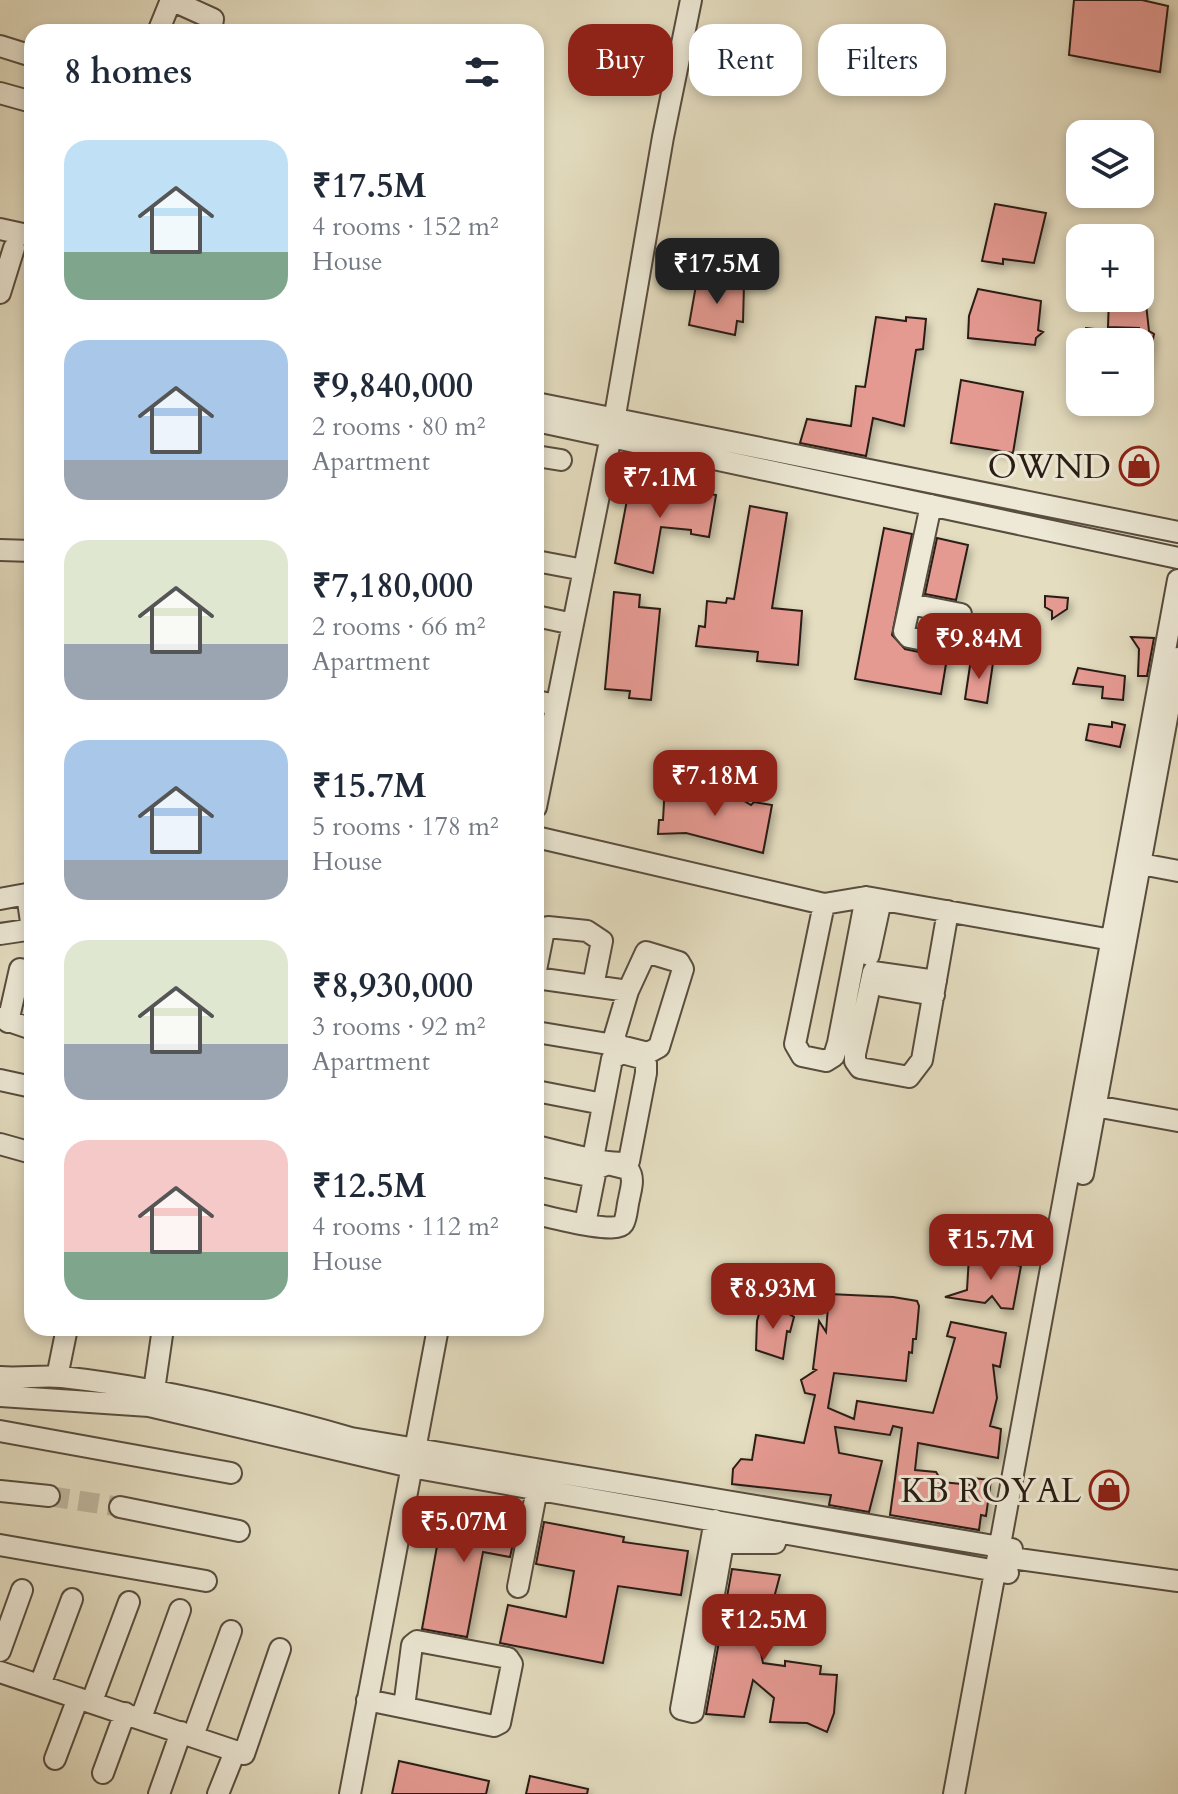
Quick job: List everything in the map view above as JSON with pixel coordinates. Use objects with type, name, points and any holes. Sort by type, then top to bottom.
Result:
[{"type":"street","points":[[161,24],[171,0],[211,16]]},
{"type":"street","points":[[545,712],[573,624],[691,0]]},
{"type":"street","points":[[0,46],[24,54]]},
{"type":"street","points":[[0,93],[24,100]]},
{"type":"street","points":[[0,229],[24,234]]},
{"type":"street","points":[[0,293],[15,248]]},
{"type":"street","points":[[544,406],[612,428],[931,505],[1178,558]]},
{"type":"street","points":[[544,422],[612,428],[1178,532]]},
{"type":"street","points":[[544,457],[561,460]]},
{"type":"street","points":[[931,505],[905,634],[953,646]]},
{"type":"street","points":[[0,550],[24,551]]},
{"type":"street","points":[[544,562],[584,570]]},
{"type":"street","points":[[1089,1105],[1112,940],[1178,580]]},
{"type":"street","points":[[910,604],[961,614]]},
{"type":"street","points":[[544,618],[573,624]]},
{"type":"street","points":[[967,1794],[1089,1105],[1141,864],[1178,658]]},
{"type":"street","points":[[544,839],[824,904],[873,898],[1112,940]]},
{"type":"street","points":[[1141,864],[1178,871]]},
{"type":"street","points":[[0,899],[24,895]]},
{"type":"street","points":[[824,904],[795,1044],[802,1056],[826,1061],[834,1056],[838,1043],[873,898]]},
{"type":"street","points":[[869,955],[873,898]]},
{"type":"street","points":[[935,988],[873,972],[855,1061],[860,1068],[909,1077],[922,1060],[935,988],[948,911]]},
{"type":"street","points":[[544,930],[548,927],[587,931],[602,941],[593,986]]},
{"type":"street","points":[[0,934],[24,930]]},
{"type":"street","points":[[544,1033],[654,1053],[683,969],[679,962],[646,952],[615,1030],[614,1038],[620,1046]]},
{"type":"street","points":[[17,968],[2,1020],[24,1027]]},
{"type":"street","points":[[544,979],[628,991]]},
{"type":"street","points":[[544,1165],[593,1167],[622,1163],[632,1153],[646,1073],[646,1063],[641,1058],[622,1053],[612,1059],[603,1104],[593,1167],[585,1224]]},
{"type":"street","points":[[0,1080],[24,1085]]},
{"type":"street","points":[[544,1093],[603,1104]]},
{"type":"street","points":[[1089,1105],[1178,1121]]},
{"type":"street","points":[[0,1144],[24,1151]]},
{"type":"street","points":[[544,1149],[596,1169],[608,1164],[628,1169],[632,1182],[623,1224],[609,1229],[544,1216]]},
{"type":"street","points":[[57,1377],[65,1336]]},
{"type":"street","points":[[154,1390],[162,1336]]},
{"type":"street","points":[[350,1794],[436,1336]]},
{"type":"street","points":[[0,1377],[12,1391],[149,1406],[413,1457],[1006,1560]]},
{"type":"street","points":[[12,1391],[57,1377],[154,1390],[279,1417],[413,1457],[537,1489],[778,1532],[1178,1581]]},
{"type":"street","points":[[12,1391],[0,1430],[231,1473]]},
{"type":"street","points":[[518,1587],[537,1489]]},
{"type":"street","points":[[0,1491],[49,1496]]},
{"type":"street","points":[[120,1507],[239,1531]]},
{"type":"street","points":[[715,1520],[717,1543],[693,1712],[681,1709],[717,1543]]},
{"type":"street","points":[[717,1543],[775,1543],[778,1532]]},
{"type":"street","points":[[0,1545],[206,1581]]},
{"type":"street","points":[[954,1794],[1006,1560]]},
{"type":"street","points":[[0,1651],[22,1590]]},
{"type":"street","points":[[40,1685],[72,1599]]},
{"type":"street","points":[[55,1759],[129,1602]]},
{"type":"street","points":[[103,1773],[133,1716],[180,1610]]},
{"type":"street","points":[[159,1794],[231,1631]]},
{"type":"street","points":[[367,1700],[494,1726],[500,1723],[512,1664],[508,1658],[417,1641],[412,1645],[404,1707]]},
{"type":"street","points":[[0,1672],[187,1734],[234,1754],[244,1754],[280,1649]]},
{"type":"street","points":[[218,1794],[234,1754]]},
{"type":"building","points":[[1074,0],[1142,0],[1168,6],[1160,72],[1069,55]]},
{"type":"building","points":[[995,204],[1046,213],[1034,263],[1003,259],[1003,264],[982,261]]},
{"type":"building","points":[[698,274],[708,275],[710,282],[744,284],[743,322],[737,321],[735,335],[689,325]]},
{"type":"building","points":[[978,289],[1041,301],[1038,330],[1043,332],[1036,338],[1035,345],[968,338],[969,316]]},
{"type":"building","points":[[1109,312],[1147,312],[1149,328],[1108,327]]},
{"type":"building","points":[[876,317],[906,321],[906,317],[926,319],[923,349],[916,350],[904,426],[873,418],[866,456],[800,443],[807,419],[851,426],[856,386],[865,387]]},
{"type":"building","points":[[961,380],[1023,392],[1013,453],[951,443]]},
{"type":"building","points":[[631,479],[716,495],[709,537],[691,534],[691,530],[661,527],[653,573],[615,563]]},
{"type":"building","points":[[750,506],[787,513],[772,608],[802,611],[798,665],[757,661],[758,652],[696,646],[699,626],[705,627],[707,601],[726,603],[727,598],[734,599]]},
{"type":"building","points":[[884,528],[912,534],[892,635],[905,649],[947,658],[941,694],[855,679]]},
{"type":"building","points":[[937,538],[968,545],[956,600],[925,594]]},
{"type":"building","points":[[614,592],[640,595],[639,607],[660,609],[651,700],[629,698],[630,691],[605,689]]},
{"type":"building","points":[[1045,596],[1068,598],[1067,609],[1052,619],[1052,611],[1045,607]]},
{"type":"building","points":[[1131,637],[1154,638],[1147,676],[1138,676],[1139,649]]},
{"type":"building","points":[[971,659],[993,663],[987,703],[965,699]]},
{"type":"building","points":[[1078,668],[1125,676],[1123,700],[1102,698],[1103,687],[1073,684]]},
{"type":"building","points":[[1112,722],[1125,725],[1120,747],[1086,740],[1089,724],[1112,727]]},
{"type":"building","points":[[665,785],[736,796],[751,805],[754,802],[772,805],[763,853],[686,833],[658,834],[659,820],[663,820]]},
{"type":"building","points":[[969,1256],[1021,1266],[1013,1309],[1001,1308],[992,1296],[985,1303],[945,1297],[967,1290]]},
{"type":"building","points":[[774,1278],[809,1281],[803,1296],[773,1294]]},
{"type":"building","points":[[829,1294],[893,1297],[917,1301],[919,1306],[916,1339],[913,1339],[912,1353],[909,1352],[906,1381],[834,1373],[828,1408],[854,1419],[857,1401],[933,1413],[955,1338],[947,1336],[951,1322],[1006,1333],[1000,1367],[993,1365],[997,1398],[990,1426],[1001,1429],[998,1458],[918,1443],[915,1470],[936,1472],[942,1482],[971,1485],[972,1478],[991,1480],[986,1516],[981,1515],[979,1530],[890,1515],[902,1428],[893,1426],[890,1435],[835,1427],[839,1453],[882,1461],[869,1512],[829,1505],[831,1495],[732,1484],[733,1469],[741,1459],[752,1460],[756,1435],[804,1443],[815,1395],[805,1393],[801,1380],[816,1370],[813,1369],[819,1321],[826,1332]]},
{"type":"building","points":[[765,1306],[775,1306],[794,1317],[790,1332],[787,1331],[783,1359],[756,1350],[757,1321],[759,1314],[765,1314]]},
{"type":"building","points":[[445,1502],[519,1516],[510,1557],[483,1552],[467,1637],[422,1629]]},
{"type":"building","points":[[544,1522],[624,1537],[623,1542],[688,1551],[681,1595],[618,1586],[603,1663],[500,1643],[508,1605],[566,1617],[574,1571],[536,1564]]},
{"type":"building","points":[[732,1569],[780,1575],[770,1613],[762,1612],[769,1641],[759,1644],[763,1663],[785,1666],[785,1661],[821,1666],[820,1674],[837,1675],[834,1713],[827,1732],[807,1723],[770,1722],[774,1698],[753,1680],[744,1717],[706,1714]]},
{"type":"building","points":[[399,1761],[489,1781],[486,1794],[392,1794]]},
{"type":"building","points":[[530,1776],[588,1789],[587,1794],[526,1794]]},
{"type":"tunnel","points":[[49,1496],[120,1507]]},
{"type":"place","name":"OWND","points":[[1139,466]]},
{"type":"place","name":"KB ROYAL","points":[[1109,1490]]}]
